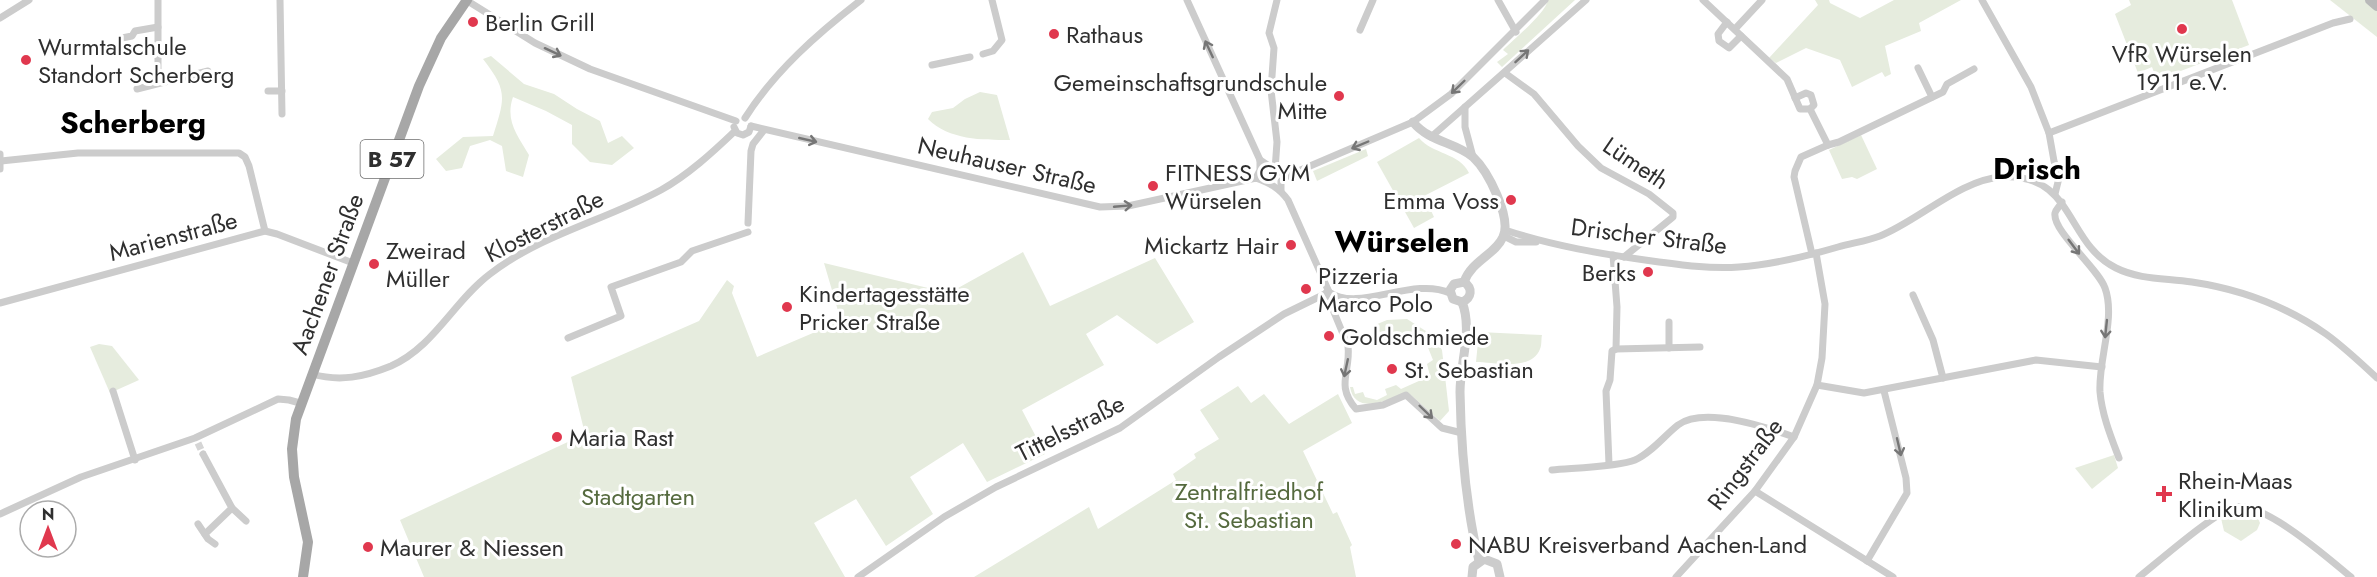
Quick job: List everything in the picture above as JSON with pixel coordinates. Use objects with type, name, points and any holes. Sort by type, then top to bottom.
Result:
[{"type":"main road","name":"Aachener Straße","points":[[303,577],[308,542],[294,477],[292,451],[300,404],[432,56],[441,38],[467,0]]},
{"type":"main road","points":[[2370,0],[2377,6]]},
{"type":"street","points":[[0,17],[28,0]]},
{"type":"street","points":[[158,0],[158,83]]},
{"type":"street","points":[[280,0],[282,114]]},
{"type":"street","points":[[467,0],[535,44],[590,69],[736,122],[745,118],[798,52],[861,0]]},
{"type":"street","points":[[983,54],[993,51],[1002,40],[992,0]]},
{"type":"street","points":[[1187,0],[1260,160],[1257,178],[1281,191],[1296,215],[1348,346],[1345,392],[1356,409],[1383,405],[1406,395],[1442,428],[1462,433]]},
{"type":"street","points":[[1275,170],[1277,142],[1271,90],[1274,48],[1269,33],[1277,0]]},
{"type":"street","points":[[1360,30],[1373,0]]},
{"type":"street","points":[[1498,0],[1515,32]]},
{"type":"street","points":[[1281,191],[1281,181],[1289,175],[1413,122],[1451,94],[1545,0]]},
{"type":"street","points":[[1431,137],[1586,0]]},
{"type":"street","points":[[1703,0],[1787,79],[1795,98],[1800,109],[1810,109],[1814,105],[1811,95],[1806,93],[1795,98]]},
{"type":"street","points":[[1735,29],[1762,0]]},
{"type":"street","points":[[1982,0],[2031,87],[2049,133],[2059,177],[2055,194],[2085,241],[2114,267],[2135,276],[2192,282],[2269,302],[2326,334],[2377,378]]},
{"type":"street","points":[[2049,133],[2333,23],[2350,19]]},
{"type":"street","points":[[1727,22],[1718,34],[1719,41],[1729,48],[1741,36]]},
{"type":"street","points":[[122,38],[132,36],[135,31],[158,27]]},
{"type":"street","points":[[932,65],[970,57]]},
{"type":"street","points":[[1918,68],[1932,97]]},
{"type":"street","name":"Ringstraße","points":[[1676,577],[1755,491],[1794,437],[1817,385],[1822,358],[1825,304],[1794,174],[1801,157],[1839,142],[1932,97],[1945,90],[1947,84],[1974,69]]},
{"type":"street","points":[[137,88],[208,71]]},
{"type":"street","name":"Lümeth","points":[[1504,73],[1534,94],[1578,146],[1601,168],[1649,194],[1673,213],[1673,217],[1624,257]]},
{"type":"street","points":[[268,91],[282,91]]},
{"type":"street","points":[[1464,282],[1472,266],[1500,242],[1506,222],[1501,205],[1484,172],[1473,158],[1465,126],[1465,107]]},
{"type":"street","points":[[1810,109],[1828,145]]},
{"type":"street","points":[[745,118],[751,126],[747,134]]},
{"type":"street","points":[[736,122],[735,131],[740,135],[747,134]]},
{"type":"street","points":[[1413,122],[1431,137],[1473,158]]},
{"type":"street","name":"Neuhauser Straße","points":[[751,126],[1100,207],[1128,206],[1257,178]]},
{"type":"street","points":[[753,144],[764,130]]},
{"type":"street","name":"Klosterstraße","points":[[312,374],[342,380],[371,373],[406,357],[432,335],[477,285],[492,272],[526,252],[663,189],[711,154],[735,131]]},
{"type":"street","points":[[568,338],[621,316],[611,287],[681,262],[692,251],[748,228],[753,144],[747,134]]},
{"type":"street","points":[[0,161],[78,153],[239,153],[245,157],[249,166],[265,231]]},
{"type":"street","points":[[1260,160],[1275,170],[1289,175]]},
{"type":"street","name":"Drischer Straße","points":[[1504,233],[1624,257],[1702,267],[1740,267],[1814,253],[1881,236],[1985,180],[1998,177],[2023,178],[2055,194]]},
{"type":"street","points":[[2062,202],[2055,211],[2055,220],[2077,251],[2101,278],[2106,290],[2108,306],[2100,391],[2104,415],[2119,458]]},
{"type":"street","name":"Marienstraße","points":[[0,303],[265,231],[353,263]]},
{"type":"street","points":[[1609,464],[1606,391],[1610,380],[1610,355],[1616,349],[1617,314],[1613,255]]},
{"type":"street","points":[[1327,293],[1359,299],[1392,291],[1429,288],[1450,294],[1456,301],[1462,302],[1468,298],[1469,286],[1464,282],[1454,284],[1450,294]]},
{"type":"street","name":"Tittelsstraße","points":[[858,577],[944,518],[996,487],[1120,428],[1284,314],[1327,293]]},
{"type":"street","points":[[1913,295],[1935,346],[1943,378]]},
{"type":"street","points":[[1462,302],[1466,319],[1460,389],[1462,433],[1473,532],[1479,561]]},
{"type":"street","points":[[1669,322],[1669,348]]},
{"type":"street","points":[[1616,349],[1700,347]]},
{"type":"street","points":[[1817,385],[1864,393],[1884,391],[2036,360],[2102,367]]},
{"type":"street","points":[[113,391],[135,460]]},
{"type":"street","points":[[1867,561],[1907,493],[1899,446],[1884,391]]},
{"type":"street","points":[[0,514],[81,477],[196,440],[278,399],[300,404]]},
{"type":"street","points":[[1552,470],[1631,461],[1639,458],[1680,423],[1697,418],[1735,419],[1794,437]]},
{"type":"street","points":[[204,454],[232,508],[246,520]]},
{"type":"street","points":[[1755,491],[1893,577]]},
{"type":"street","points":[[2139,577],[2218,516],[2237,506],[2276,520],[2351,577]]},
{"type":"street","points":[[205,534],[232,508]]},
{"type":"street","points":[[198,524],[215,544]]},
{"type":"street","points":[[1472,577],[1473,567],[1479,561],[1489,559],[1500,568],[1500,577]]},
{"type":"green space","points":[[1548,0],[1575,0],[1502,67],[1497,62],[1508,54],[1503,50],[1536,19]]},
{"type":"green space","points":[[1815,0],[1829,0],[1830,3],[1860,18],[1894,0],[1961,0],[1919,23],[1921,31],[1885,46],[1891,74],[1885,77],[1882,72],[1852,87],[1840,60],[1806,48],[1776,63],[1769,58],[1818,5]]},
{"type":"green space","name":"VfR Würselen 1911 e.V.","points":[[2129,0],[2232,0],[2249,45],[2157,80],[2152,67],[2138,73],[2115,14],[2131,5]]},
{"type":"green space","points":[[2330,0],[2377,0],[2377,37]]},
{"type":"green space","points":[[491,56],[524,84],[554,94],[600,121],[608,143],[622,136],[634,148],[612,165],[590,162],[572,144],[572,125],[513,97],[511,120],[529,155],[523,177],[506,171],[502,146],[490,140],[470,146],[462,168],[446,171],[436,159],[463,137],[493,136],[502,95],[497,79],[483,59]]},
{"type":"green space","points":[[980,92],[997,95],[1010,140],[977,139],[956,135],[936,126],[928,119],[932,112],[953,108]]},
{"type":"green space","points":[[1861,135],[1877,169],[1857,179],[1852,177],[1842,179],[1829,150]]},
{"type":"green space","points":[[1419,138],[1431,147],[1459,161],[1469,173],[1424,196],[1434,217],[1414,228],[1377,162]]},
{"type":"green space","points":[[1366,149],[1368,156],[1317,181],[1313,171]]},
{"type":"green space","name":"Stadtgarten","points":[[1023,252],[1050,306],[1155,258],[1194,322],[1157,344],[1117,315],[1086,334],[1104,365],[1022,410],[1045,454],[987,482],[963,443],[910,477],[933,514],[886,546],[856,499],[814,523],[845,577],[424,577],[400,520],[585,434],[571,377],[699,321],[727,280],[734,286],[732,293],[757,357],[841,321],[824,263],[949,293]]},
{"type":"green space","points":[[1407,319],[1432,335],[1442,350],[1449,411],[1440,421],[1411,395],[1405,393],[1373,404],[1365,403],[1353,396],[1350,387],[1353,387],[1355,394],[1363,392],[1365,397],[1377,400],[1387,395],[1385,389],[1396,385],[1401,389],[1430,376],[1427,364],[1433,360],[1427,345],[1420,346],[1412,336],[1389,346],[1375,325],[1387,320]]},
{"type":"green space","points":[[1479,332],[1542,335],[1541,347],[1529,361],[1521,363],[1476,362]]},
{"type":"green space","points":[[99,344],[112,346],[139,380],[110,393],[90,347]]},
{"type":"green space","name":"Zentralfriedhof St. Sebastian","points":[[1238,386],[1251,403],[1264,394],[1289,424],[1338,394],[1352,423],[1303,451],[1333,514],[1337,512],[1352,545],[1350,547],[1356,577],[974,577],[1089,507],[1098,529],[1176,480],[1173,474],[1196,458],[1194,454],[1219,439],[1200,410]]},
{"type":"green space","points":[[2114,455],[2118,468],[2092,489],[2075,468]]},
{"type":"green space","points":[[2245,511],[2257,516],[2260,523],[2257,530],[2241,541],[2224,531],[2221,518],[2232,512]]},
{"type":"tunnel","points":[[198,443],[203,454]]},
{"type":"place","name":"Berlin Grill","points":[[473,22]]},
{"type":"place","name":"VfR Würselen 1911 e.V.","points":[[2182,29]]},
{"type":"place","name":"Rathaus","points":[[1054,34]]},
{"type":"place","name":"Wurmtalschule Standort Scherberg","points":[[26,60]]},
{"type":"place","name":"Gemeinschaftsgrundschule Mitte","points":[[1339,96]]},
{"type":"place","name":"FITNESS GYM Würselen","points":[[1153,186]]},
{"type":"place","name":"Emma Voss","points":[[1511,200]]},
{"type":"place","name":"Mickartz Hair","points":[[1291,245]]},
{"type":"place","name":"Zweirad Müller","points":[[374,264]]},
{"type":"place","name":"Berks","points":[[1648,272]]},
{"type":"place","name":"Pizzeria Marco Polo","points":[[1306,289]]},
{"type":"place","name":"Kindertagesstätte Pricker Straße","points":[[787,307]]},
{"type":"place","name":"Goldschmiede","points":[[1329,336]]},
{"type":"place","name":"St. Sebastian","points":[[1392,369]]},
{"type":"place","name":"Maria Rast","points":[[557,437]]},
{"type":"place","name":"Rhein-Maas Klinikum","points":[[2164,494]]},
{"type":"place","name":"NABU Kreisverband Aachen-Land","points":[[1456,544]]},
{"type":"place","name":"Maurer & Niessen","points":[[368,547]]},
{"type":"district","name":"Scherberg","points":[[133,122]]},
{"type":"district","name":"Drisch","points":[[2037,168]]},
{"type":"district","name":"Würselen","points":[[1402,241]]}]
